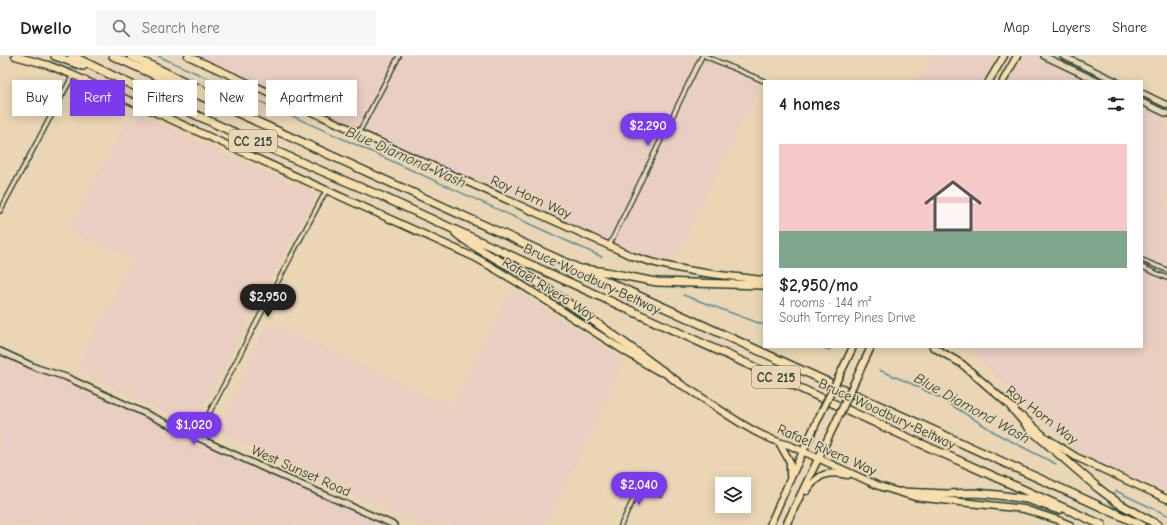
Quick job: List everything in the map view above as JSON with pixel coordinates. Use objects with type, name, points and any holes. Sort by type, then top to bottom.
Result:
[{"type":"highway","points":[[55,56],[127,83]]},
{"type":"highway","name":"Bruce Woodbury Beltway","points":[[72,56],[186,111],[450,228],[1102,525]]},
{"type":"highway","name":"Bruce Woodbury Beltway","points":[[113,56],[205,99]]},
{"type":"highway","points":[[131,56],[205,93]]},
{"type":"highway","name":"Bruce Woodbury Beltway","points":[[242,116],[1141,525]]},
{"type":"highway","points":[[450,228],[464,240],[518,270],[547,289],[679,383]]},
{"type":"highway","points":[[577,268],[615,273],[657,282],[763,285]]},
{"type":"highway","points":[[1011,407],[1030,428],[1098,488],[1118,503],[1158,525]]},
{"type":"highway","points":[[901,492],[946,494],[976,493],[1011,496],[1026,499],[1058,510],[1092,525]]},
{"type":"main road","name":"Rafael Rivera Way","points":[[15,56],[73,74],[460,251],[494,268],[538,294],[629,355],[679,383],[741,424],[780,444],[789,445],[879,486],[915,497],[1024,509],[1051,517],[1070,525]]},
{"type":"main road","name":"Roy Horn Way","points":[[188,56],[358,134],[632,256],[654,264],[686,270],[763,280]]},
{"type":"main road","points":[[990,80],[1004,56]]},
{"type":"main road","points":[[1004,80],[1017,56]]},
{"type":"main road","points":[[1044,56],[1095,80]]},
{"type":"main road","points":[[1063,56],[1114,80]]},
{"type":"main road","points":[[1091,78],[1095,71]]},
{"type":"main road","points":[[1143,93],[1167,105]]},
{"type":"main road","points":[[1143,102],[1167,114]]},
{"type":"main road","points":[[770,525],[818,419],[853,348]]},
{"type":"main road","points":[[787,525],[871,348]]},
{"type":"main road","name":"Roy Horn Way","points":[[935,348],[962,364],[1011,407],[1067,451],[1167,499]]},
{"type":"main road","name":"West Sunset Road","points":[[0,351],[37,368],[66,377],[196,438],[394,525]]},
{"type":"main road","points":[[780,444],[788,458],[791,468],[788,484]]},
{"type":"main road","points":[[787,525],[794,518],[810,485],[819,477],[833,472],[857,477]]},
{"type":"street","points":[[358,134],[399,56]]},
{"type":"street","points":[[609,246],[702,56]]},
{"type":"street","points":[[705,56],[763,81]]},
{"type":"street","points":[[0,211],[73,74]]},
{"type":"street","points":[[196,438],[260,317],[278,279],[326,191]]},
{"type":"street","points":[[1143,260],[1167,270]]},
{"type":"street","points":[[1143,267],[1167,278]]},
{"type":"street","points":[[621,525],[638,490],[643,489],[660,496]]},
{"type":"shaded area","points":[[199,56],[712,56],[765,80],[763,80],[763,83],[675,260],[670,262],[604,241],[569,222],[549,215],[331,116],[357,116],[357,80],[266,80],[266,86],[258,83],[258,80],[252,80]]},
{"type":"shaded area","points":[[932,56],[997,56],[984,80],[919,80]]},
{"type":"shaded area","points":[[1024,56],[1036,56],[1088,80],[1010,80]]},
{"type":"shaded area","points":[[1143,106],[1167,117],[1167,492],[1071,448],[972,352],[963,348],[1143,348]]},
{"type":"shaded area","points":[[132,112],[133,116],[141,116],[316,194],[192,426],[76,369],[132,259],[67,230]]},
{"type":"shaded area","points":[[511,287],[625,361],[547,525],[422,525],[391,513],[218,431],[268,322],[452,406]]},
{"type":"shaded area","points":[[0,351],[66,377],[376,517],[373,525],[10,525],[0,520]]},
{"type":"waterway","name":"Blue Diamond Wash","points":[[158,56],[602,257]]},
{"type":"waterway","name":"Blue Diamond Wash","points":[[683,295],[763,325]]},
{"type":"waterway","name":"Blue Diamond Wash","points":[[824,348],[830,350]]},
{"type":"waterway","name":"Blue Diamond Wash","points":[[879,370],[942,399],[999,435],[1056,464]]},
{"type":"waterway","name":"Blue Diamond Wash","points":[[1116,491],[1167,515]]}]
